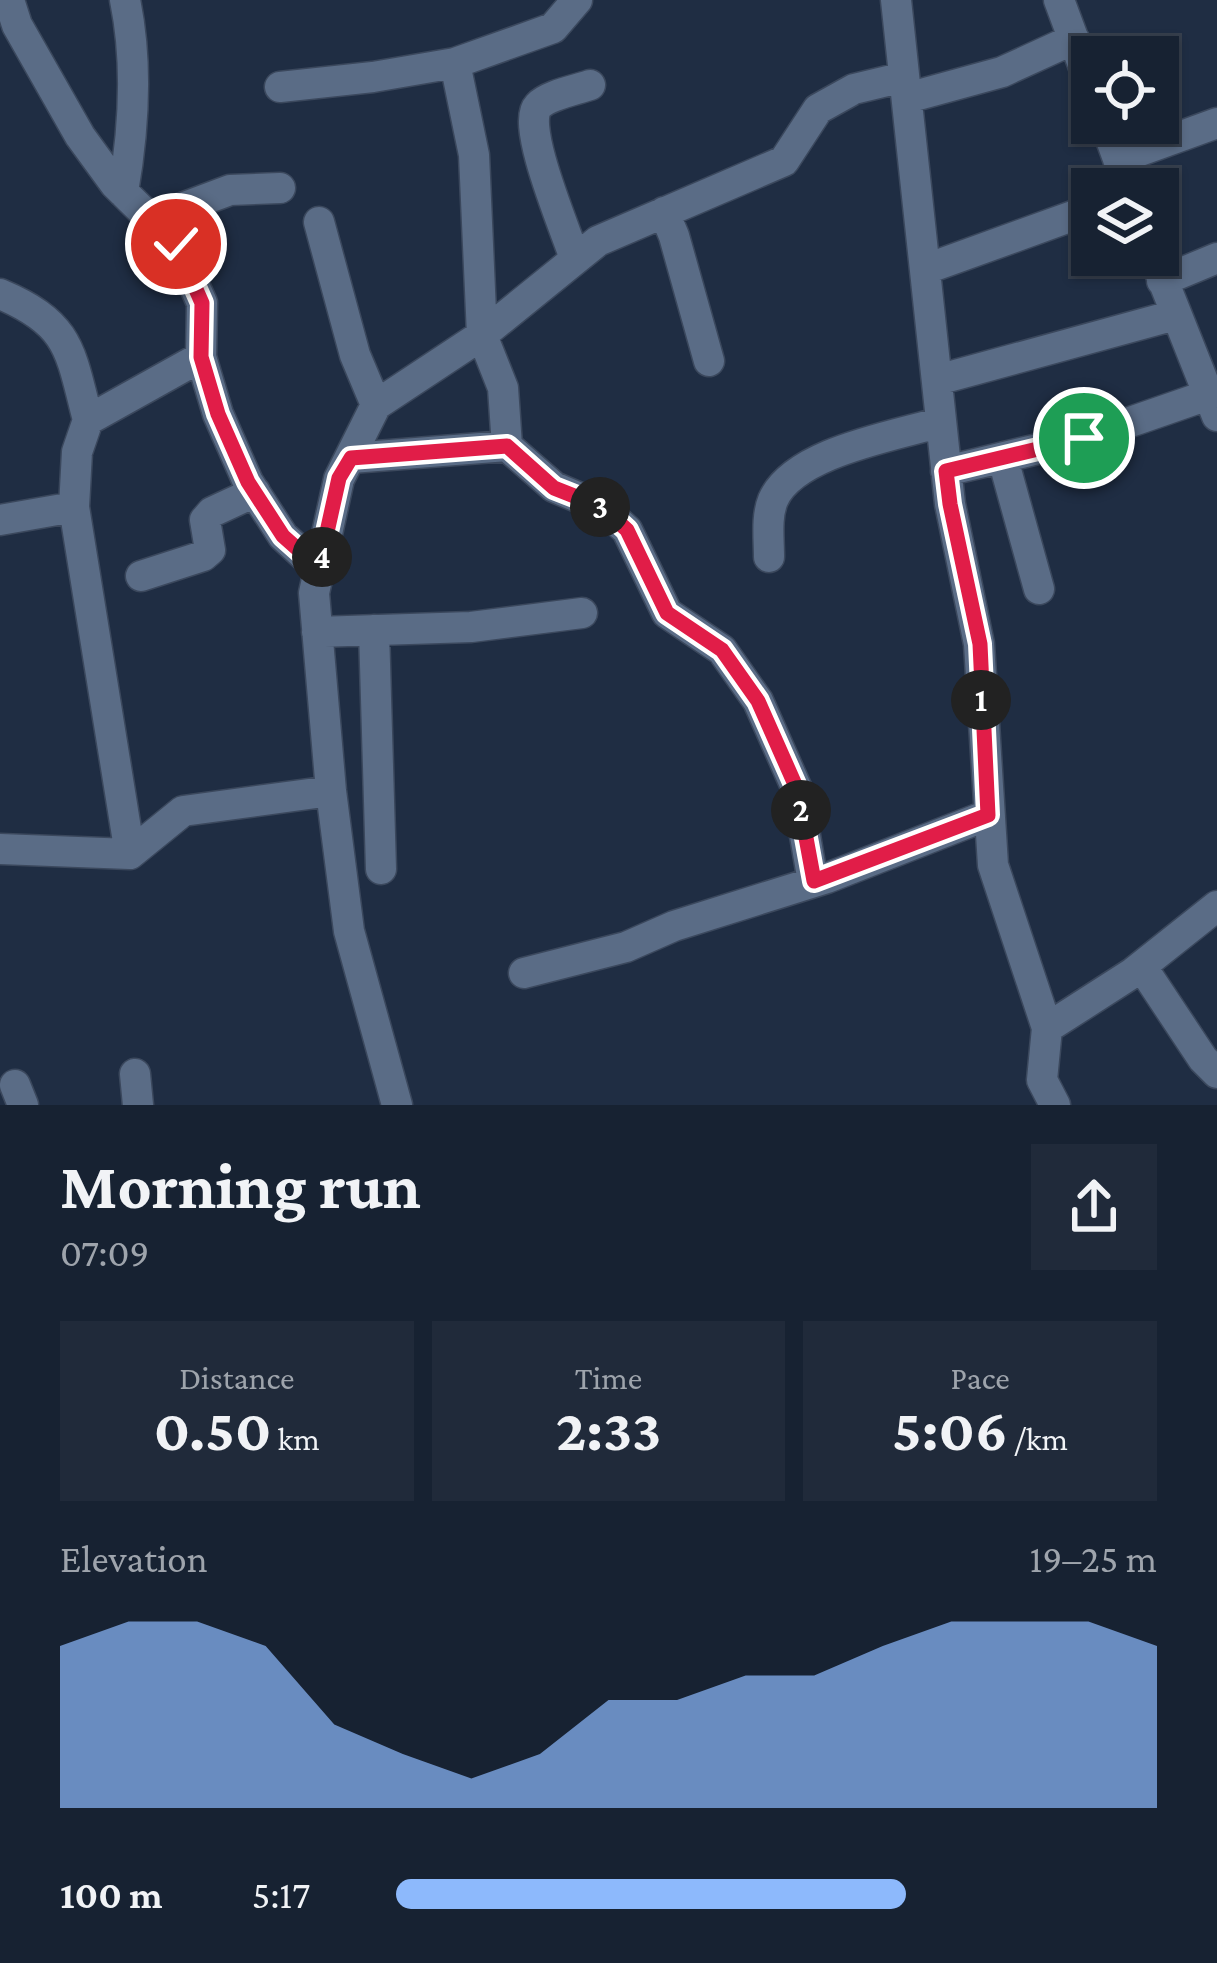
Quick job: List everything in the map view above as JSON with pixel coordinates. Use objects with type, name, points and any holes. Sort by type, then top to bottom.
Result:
[{"type":"street","points":[[9,0],[17,25],[80,136],[123,192],[176,244],[202,303],[201,357],[218,414],[255,492],[283,536],[319,568]]},
{"type":"street","points":[[123,192],[131,146],[133,81],[125,0]]},
{"type":"street","points":[[280,87],[454,63],[553,28],[578,0]]},
{"type":"street","points":[[896,0],[950,504],[980,644],[993,865],[1046,1028],[1042,1080],[1055,1105]]},
{"type":"street","points":[[1059,0],[1072,36]]},
{"type":"street","points":[[397,1105],[349,931],[314,593],[339,478],[376,405],[482,334],[598,241],[784,161],[818,109],[854,89],[906,87],[1002,72],[1071,40]]},
{"type":"street","points":[[454,63],[474,155],[482,334],[503,388],[507,446],[554,488],[602,507],[627,530],[667,613],[722,650],[758,701],[797,789],[814,881]]},
{"type":"street","points":[[575,259],[535,142],[532,118],[542,103],[590,85]]},
{"type":"street","points":[[1118,159],[1217,123]]},
{"type":"street","points":[[1113,144],[1121,168]]},
{"type":"street","points":[[151,220],[230,190],[280,188]]},
{"type":"street","points":[[664,212],[709,361]]},
{"type":"street","points":[[926,269],[1071,217]]},
{"type":"street","points":[[320,222],[355,355],[376,405]]},
{"type":"street","points":[[1179,264],[1217,258]]},
{"type":"street","points":[[946,471],[1212,406],[1161,276]]},
{"type":"street","points":[[0,294],[50,319],[70,355],[88,421],[77,452],[74,507],[130,854]]},
{"type":"street","points":[[937,380],[1174,315]]},
{"type":"street","points":[[88,421],[201,357]]},
{"type":"street","points":[[769,557],[774,499],[789,476],[822,458],[941,422]]},
{"type":"street","points":[[351,458],[507,446]]},
{"type":"street","points":[[1003,459],[1039,589]]},
{"type":"street","points":[[141,576],[203,556],[211,550],[206,520],[212,512],[255,492]]},
{"type":"street","points":[[0,520],[74,507]]},
{"type":"street","points":[[317,632],[471,627],[582,613]]},
{"type":"street","points":[[374,630],[382,869]]},
{"type":"street","points":[[0,849],[130,854],[183,811],[331,791]]},
{"type":"street","points":[[524,973],[626,947],[988,815]]},
{"type":"street","points":[[1134,972],[1217,906]]},
{"type":"street","points":[[1046,1028],[1142,967],[1203,1059],[1217,1072]]},
{"type":"route","points":[[176,244],[202,303],[201,357],[218,414],[248,482],[283,536],[319,568],[339,478],[351,458],[507,446],[554,488],[602,507],[627,530],[667,613],[722,650],[758,701],[797,789],[814,881],[988,815],[980,644],[946,471],[1084,438]]}]
